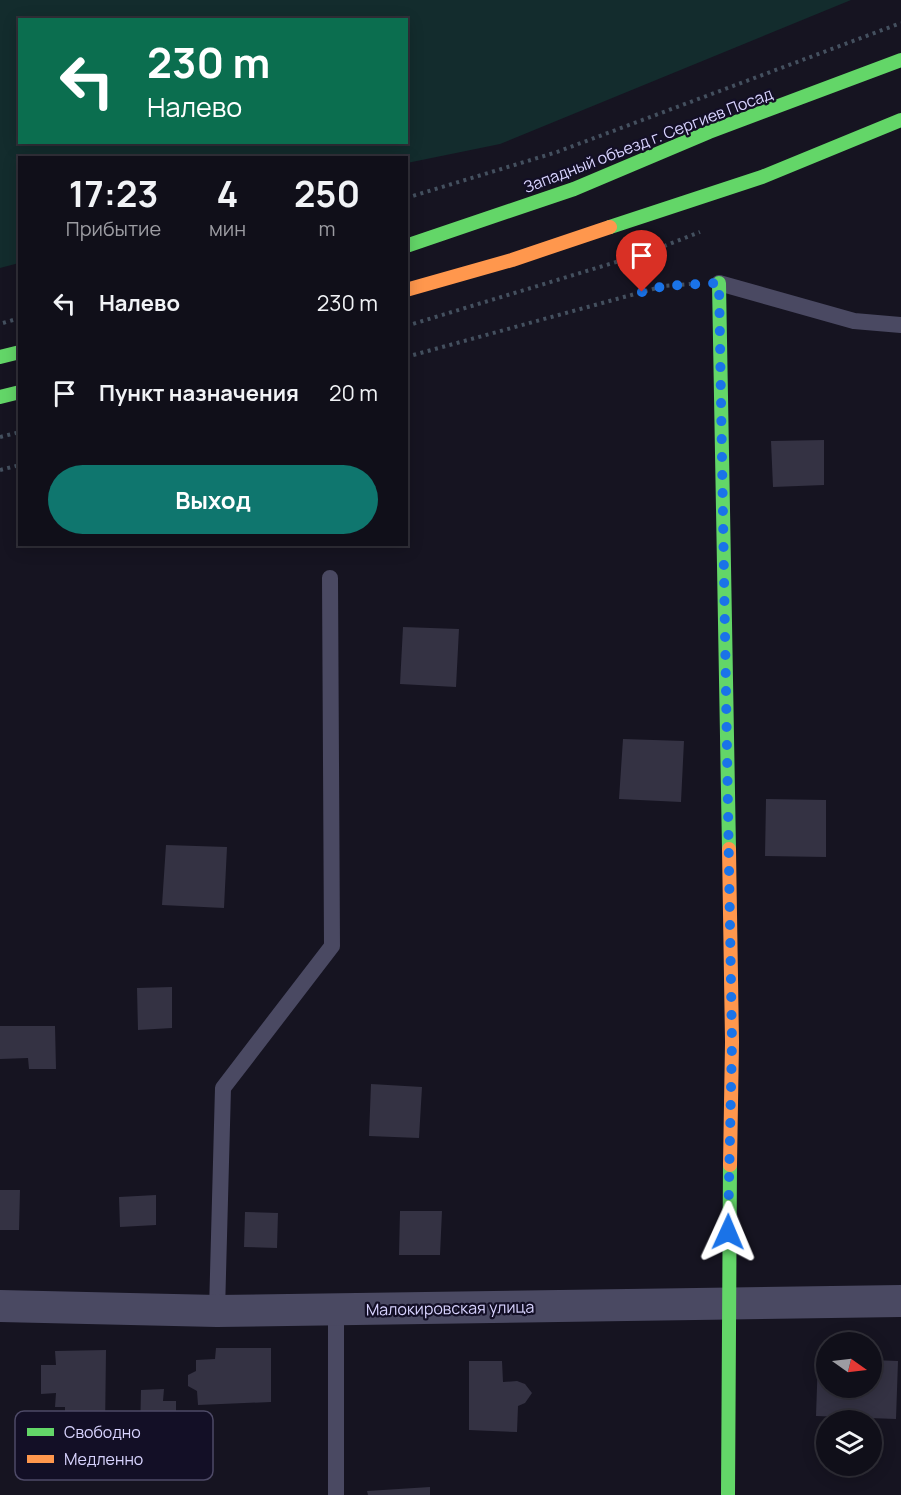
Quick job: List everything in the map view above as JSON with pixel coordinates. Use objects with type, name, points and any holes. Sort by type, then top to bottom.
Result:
[{"type":"street","name":"Западный объезд г. Сергиев Посад","points":[[408,245],[574,189],[709,132],[901,60]]},
{"type":"street","points":[[408,289],[512,260],[762,177],[901,120]]},
{"type":"street","points":[[719,283],[732,1042],[727,1302],[728,1495]]},
{"type":"street","points":[[0,357],[18,352]]},
{"type":"street","points":[[0,397],[18,392]]},
{"type":"street","name":"Малокировская улица","points":[[0,1306],[217,1311],[901,1301]]},
{"type":"lane","points":[[719,283],[854,321],[901,325]]},
{"type":"lane","points":[[217,1311],[223,1088],[332,946],[330,578]]},
{"type":"lane","points":[[336,1310],[336,1495]]},
{"type":"path","points":[[408,197],[557,152],[901,23]]},
{"type":"path","points":[[408,356],[664,286],[719,283]]},
{"type":"path","points":[[0,324],[18,319]]},
{"type":"path","points":[[0,437],[18,432]]},
{"type":"path","points":[[0,470],[18,466]]},
{"type":"green space","points":[[0,0],[851,0],[500,144],[408,163],[408,156],[18,156],[18,263],[0,268]]},
{"type":"building","points":[[824,440],[824,485],[773,487],[771,441]]},
{"type":"building","points":[[403,627],[459,629],[456,687],[400,684]]},
{"type":"building","points":[[623,739],[684,741],[681,802],[619,799]]},
{"type":"building","points":[[766,799],[826,800],[826,857],[765,856]]},
{"type":"building","points":[[166,845],[227,847],[224,908],[162,905]]},
{"type":"building","points":[[172,987],[172,1028],[138,1030],[137,988]]},
{"type":"building","points":[[0,1026],[55,1026],[56,1069],[29,1069],[28,1058],[0,1059]]},
{"type":"building","points":[[371,1084],[422,1087],[419,1138],[369,1136]]},
{"type":"building","points":[[0,1190],[20,1190],[19,1230],[0,1230]]},
{"type":"building","points":[[156,1195],[156,1225],[120,1227],[119,1197]]},
{"type":"building","points":[[400,1211],[442,1211],[440,1255],[399,1255]]},
{"type":"building","points":[[245,1212],[278,1213],[277,1248],[244,1247]]},
{"type":"building","points":[[216,1348],[271,1348],[271,1402],[198,1405],[197,1391],[188,1386],[188,1375],[196,1371],[196,1360],[215,1359]]},
{"type":"building","points":[[106,1350],[105,1411],[65,1411],[65,1407],[55,1407],[56,1393],[41,1394],[41,1365],[56,1365],[55,1351]]},
{"type":"building","points":[[882,1360],[898,1361],[896,1419],[882,1418],[882,1410],[816,1410],[817,1398],[882,1398]]},
{"type":"building","points":[[469,1361],[502,1361],[503,1382],[517,1381],[525,1384],[532,1393],[525,1403],[518,1406],[517,1432],[469,1430]]},
{"type":"building","points":[[164,1389],[163,1401],[176,1401],[176,1411],[141,1411],[141,1390]]},
{"type":"building","points":[[430,1487],[430,1495],[368,1495],[367,1491]]},
{"type":"traffic: fast","points":[[408,245],[574,189],[709,132],[901,60]]},
{"type":"traffic: fast","points":[[610,227],[762,177],[901,120]]},
{"type":"traffic: fast","points":[[719,283],[729,849]]},
{"type":"traffic: fast","points":[[0,357],[18,352]]},
{"type":"traffic: fast","points":[[0,397],[18,392]]},
{"type":"traffic: fast","points":[[728,1495],[730,1165]]},
{"type":"traffic: slow","points":[[408,289],[512,260],[610,227]]},
{"type":"traffic: slow","points":[[729,849],[732,1042],[730,1165]]},
{"type":"route","points":[[642,292],[664,286],[719,283],[732,1042],[728,1232]]}]
